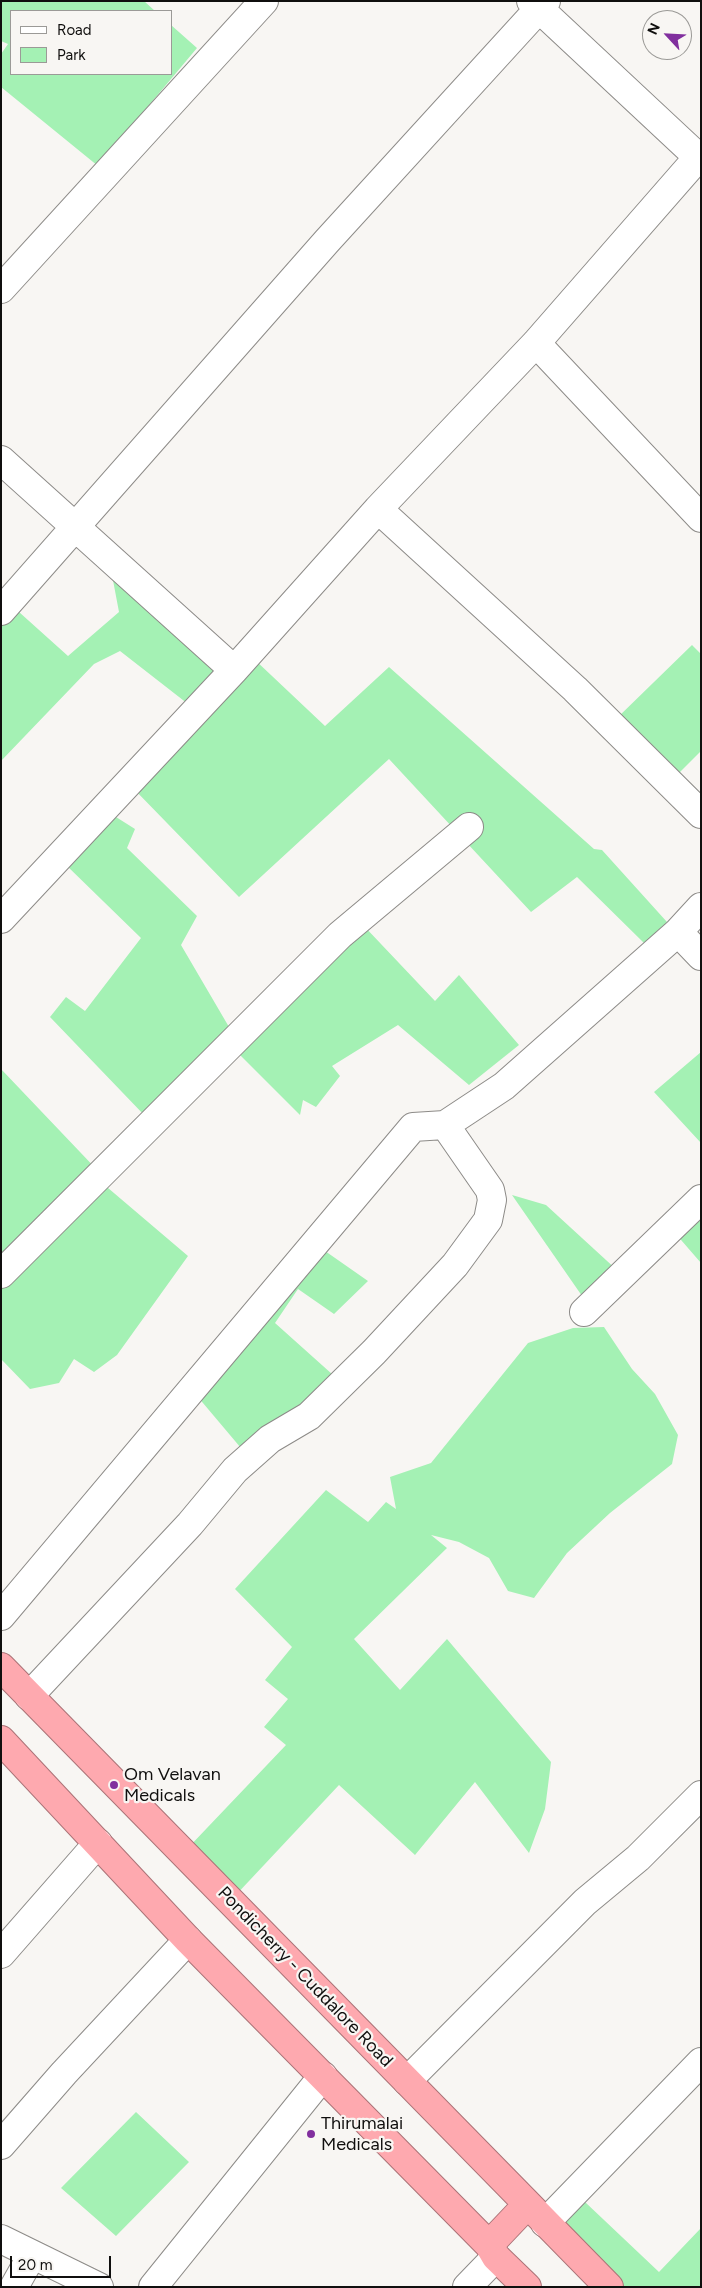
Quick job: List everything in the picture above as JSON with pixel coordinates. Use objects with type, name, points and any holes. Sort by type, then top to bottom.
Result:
[{"type":"highway","name":"Pondicherry - Cuddalore Road","points":[[1,1667],[608,2287]]},
{"type":"highway","points":[[5,1751],[98,1843],[188,1940],[323,2076],[527,2287]]},
{"type":"highway","points":[[492,2251],[536,2214]]},
{"type":"street","points":[[1,289],[264,1]]},
{"type":"street","points":[[1,612],[327,241],[539,4],[699,155],[536,343],[378,509],[234,670],[1,919]]},
{"type":"street","points":[[536,343],[701,518]]},
{"type":"street","points":[[1,460],[234,670]]},
{"type":"street","points":[[378,509],[576,689],[701,814]]},
{"type":"street","points":[[1,1274],[340,935],[469,826]]},
{"type":"street","points":[[1,1616],[413,1127],[445,1124],[504,1086],[678,932],[701,907]]},
{"type":"street","points":[[678,932],[701,956]]},
{"type":"street","points":[[29,1696],[190,1524],[235,1470],[270,1439],[309,1416],[374,1352],[449,1273],[472,1243],[488,1220],[492,1210],[490,1190],[445,1124]]},
{"type":"street","points":[[584,1312],[701,1199]]},
{"type":"street","points":[[407,2081],[585,1902],[638,1858],[701,1795]]},
{"type":"street","points":[[1,1954],[98,1843]]},
{"type":"street","points":[[1,2145],[64,2073],[188,1940]]},
{"type":"street","points":[[536,2214],[701,2062]]},
{"type":"street","points":[[153,2287],[323,2076]]},
{"type":"street","points":[[1,2239],[99,2287]]},
{"type":"street","points":[[467,2287],[492,2251]]},
{"type":"street","points":[[14,2287],[32,2255]]},
{"type":"green space","points":[[1,1],[144,1],[154,10],[10,10],[10,75],[172,75],[172,26],[197,48],[98,166],[1,87],[1,54],[8,44],[1,41]]},
{"type":"green space","points":[[112,575],[231,667],[197,711],[120,651],[94,664],[1,761],[1,611],[9,603],[68,656],[119,612]]},
{"type":"green space","points":[[692,645],[701,654],[701,751],[673,779],[615,720]]},
{"type":"green space","points":[[254,659],[325,726],[389,667],[594,849],[602,850],[667,922],[644,943],[577,877],[531,912],[389,759],[239,897],[131,786]]},
{"type":"green space","points":[[116,817],[135,829],[127,848],[197,916],[181,945],[229,1027],[146,1117],[50,1017],[66,997],[85,1011],[141,938],[65,864]]},
{"type":"green space","points":[[363,925],[435,1001],[459,975],[519,1045],[469,1085],[398,1025],[332,1066],[340,1076],[316,1107],[303,1100],[300,1115],[234,1049]]},
{"type":"green space","points":[[701,1052],[701,1143],[654,1092]]},
{"type":"green space","points":[[1,1069],[100,1173],[1,1273]]},
{"type":"green space","points":[[101,1182],[188,1256],[117,1355],[94,1372],[74,1359],[59,1383],[30,1389],[1,1359],[1,1277]]},
{"type":"green space","points":[[512,1195],[546,1205],[618,1271],[589,1306]]},
{"type":"green space","points":[[701,1208],[701,1263],[675,1233]]},
{"type":"green space","points":[[315,1244],[368,1281],[334,1314],[298,1289],[275,1323],[342,1383],[246,1454],[192,1390]]},
{"type":"green space","points":[[604,1327],[632,1369],[655,1394],[678,1435],[672,1464],[610,1513],[567,1553],[534,1598],[508,1591],[489,1558],[459,1542],[431,1535],[447,1548],[354,1639],[400,1690],[447,1639],[551,1762],[545,1809],[529,1853],[475,1782],[415,1855],[339,1785],[234,1897],[187,1849],[286,1745],[264,1727],[288,1699],[265,1680],[292,1647],[235,1589],[326,1490],[368,1522],[386,1502],[396,1509],[390,1477],[431,1463],[528,1343],[573,1328]]},
{"type":"green space","points":[[136,2112],[189,2162],[116,2236],[61,2188]]},
{"type":"green space","points":[[585,2202],[659,2272],[701,2228],[701,2287],[613,2287],[553,2231]]},
{"type":"place","name":"Om Velavan Medicals","points":[[114,1785]]},
{"type":"place","name":"Thirumalai Medicals","points":[[311,2134]]}]
